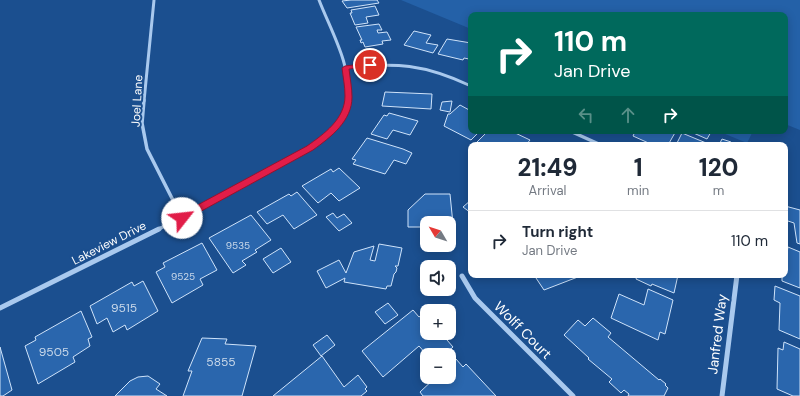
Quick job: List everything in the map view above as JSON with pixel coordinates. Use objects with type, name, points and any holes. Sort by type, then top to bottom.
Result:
[{"type":"street","name":"Joel Lane","points":[[154,0],[142,123],[147,149],[182,218]]},
{"type":"street","name":"Lakeview Drive","points":[[0,308],[182,218],[310,148],[328,135],[341,120],[348,104],[349,96],[345,68],[319,0]]},
{"type":"street","points":[[345,68],[370,65],[417,66],[433,70],[468,85]]},
{"type":"street","points":[[577,134],[594,142]]},
{"type":"street","name":"Wolff Court","points":[[462,276],[475,298],[573,396]]},
{"type":"street","name":"Janfred Way","points":[[722,396],[737,278]]},
{"type":"shaded area","points":[[401,0],[800,0],[800,130],[788,125],[788,12],[468,12],[468,28]]},
{"type":"shaded area","points":[[725,134],[752,134],[748,142]]},
{"type":"building","points":[[377,0],[379,3],[347,8],[342,1]]},
{"type":"building","points":[[375,6],[379,15],[366,17],[368,23],[355,25],[350,13],[352,13],[351,10]]},
{"type":"building","points":[[379,24],[382,30],[377,30],[378,33],[387,32],[391,40],[382,41],[383,44],[365,47],[363,42],[361,43],[360,40],[362,40],[356,27]]},
{"type":"building","points":[[414,31],[431,35],[426,43],[438,45],[433,53],[404,45]]},
{"type":"building","points":[[447,39],[468,42],[468,59],[464,58],[463,60],[438,54]]},
{"type":"building","points":[[385,92],[432,94],[431,109],[382,106]]},
{"type":"building","points":[[452,101],[450,112],[440,110],[442,102]]},
{"type":"building","points":[[460,105],[468,109],[468,134],[477,134],[471,140],[444,126],[448,114]]},
{"type":"building","points":[[389,113],[418,121],[410,135],[393,130],[387,139],[371,134],[384,115],[387,116]]},
{"type":"building","points":[[485,134],[517,134],[530,140],[528,142],[477,142]]},
{"type":"building","points":[[634,134],[674,134],[670,142],[646,142],[633,136]]},
{"type":"building","points":[[682,134],[684,134],[704,142],[678,142]]},
{"type":"building","points":[[696,134],[710,134],[707,139]]},
{"type":"building","points":[[367,138],[412,153],[406,164],[394,160],[385,174],[353,164],[356,160],[352,159]]},
{"type":"building","points":[[722,139],[731,142],[720,142]]},
{"type":"building","points":[[339,168],[360,188],[339,201],[331,193],[318,203],[302,186],[331,169],[333,172]]},
{"type":"building","points":[[297,192],[317,215],[294,229],[283,215],[267,224],[257,212],[289,194],[291,196]]},
{"type":"building","points":[[425,194],[450,194],[452,216],[420,216],[420,227],[408,227],[408,210]]},
{"type":"building","points":[[468,203],[468,211],[463,207]]},
{"type":"building","points":[[788,207],[800,210],[800,244],[797,243],[794,223],[788,221]]},
{"type":"building","points":[[333,213],[337,218],[344,214],[352,223],[339,231],[326,217]]},
{"type":"building","points":[[251,215],[271,240],[255,250],[257,252],[242,261],[246,265],[233,273],[209,238]]},
{"type":"building","points":[[202,243],[217,270],[200,279],[203,285],[172,303],[156,272],[165,267],[163,263]]},
{"type":"building","points":[[379,244],[402,248],[398,266],[395,266],[397,268],[391,286],[387,286],[386,289],[344,282],[345,278],[326,288],[317,271],[339,260],[346,273],[354,252],[374,246],[370,260],[375,261]]},
{"type":"building","points":[[788,247],[800,252],[800,288],[782,281],[782,278],[788,278]]},
{"type":"building","points":[[281,248],[291,262],[273,273],[263,259]]},
{"type":"building","points":[[536,278],[575,278],[544,290]]},
{"type":"building","points":[[677,278],[674,293],[652,284],[651,286],[636,279]]},
{"type":"building","points":[[143,281],[158,311],[127,330],[125,325],[113,332],[107,318],[97,324],[90,306],[132,282],[134,286]]},
{"type":"building","points":[[775,286],[800,296],[800,339],[779,330],[780,303],[774,300]]},
{"type":"building","points":[[648,289],[673,300],[665,334],[660,332],[658,340],[611,318],[619,294],[644,305]]},
{"type":"building","points":[[388,303],[398,315],[385,324],[375,312]]},
{"type":"building","points":[[413,310],[419,317],[420,316],[420,340],[447,340],[453,347],[421,348],[419,346],[383,377],[362,351]]},
{"type":"building","points":[[81,311],[92,337],[88,339],[90,346],[73,357],[75,362],[38,384],[25,346],[36,340],[35,337]]},
{"type":"building","points":[[593,318],[611,333],[608,337],[659,380],[660,379],[666,384],[665,385],[668,388],[664,396],[628,396],[629,394],[624,390],[621,393],[609,382],[612,379],[588,359],[589,358],[564,335],[578,320],[585,326]]},
{"type":"building","points":[[327,335],[335,345],[321,356],[313,345]]},
{"type":"building","points":[[202,338],[227,339],[225,344],[256,346],[242,396],[183,396],[192,371],[188,371]]},
{"type":"building","points":[[784,342],[800,349],[800,396],[793,396],[777,389],[778,348],[783,350]]},
{"type":"building","points":[[0,347],[12,390],[3,396],[0,396]]},
{"type":"building","points":[[322,356],[344,387],[358,375],[367,387],[365,389],[367,391],[361,396],[273,396]]},
{"type":"building","points":[[456,359],[463,367],[466,364],[496,396],[423,396],[420,392],[429,384],[456,384]]},
{"type":"building","points":[[148,376],[160,384],[156,389],[167,396],[115,396],[130,381],[138,377]]},
{"type":"route","points":[[182,218],[320,142],[341,120],[348,104],[349,96],[345,68],[370,65]]}]
